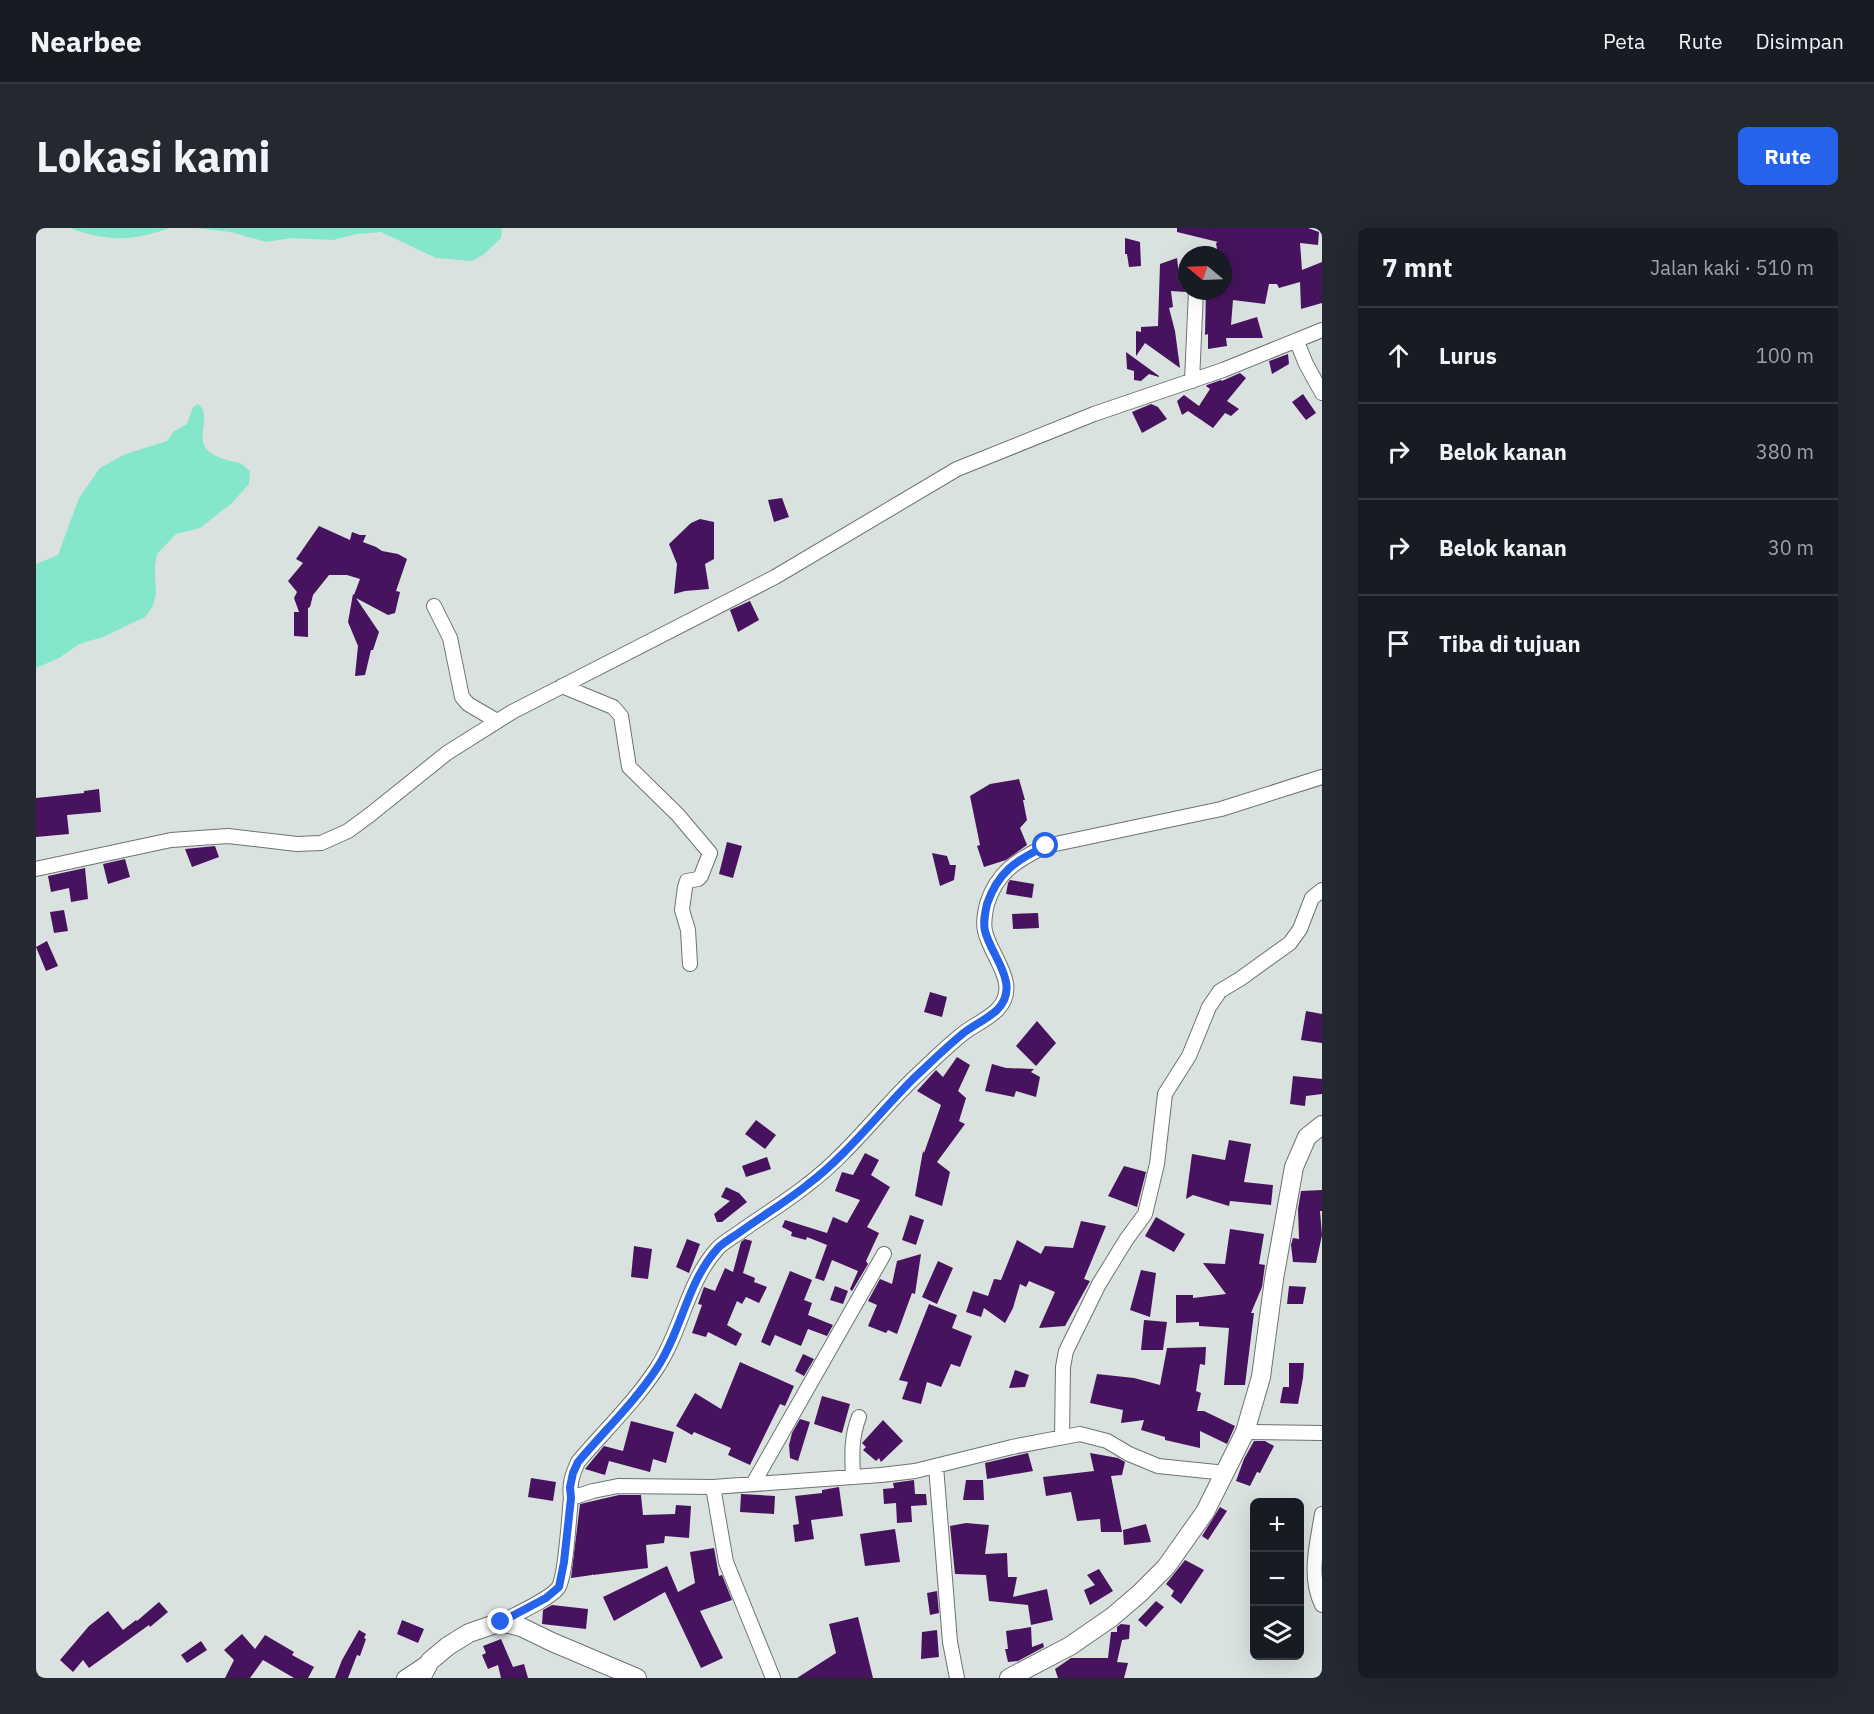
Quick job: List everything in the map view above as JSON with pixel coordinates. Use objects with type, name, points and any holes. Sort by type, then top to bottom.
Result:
[{"type":"street","points":[[1192,381],[1196,300]]},
{"type":"street","points":[[36,869],[171,840],[228,836],[297,844],[321,843],[348,831],[447,753],[512,712],[775,578],[957,469],[1095,414],[1297,342],[1322,330]]},
{"type":"street","points":[[1297,342],[1322,393]]},
{"type":"street","points":[[435,606],[450,639],[462,697],[468,704],[497,721]]},
{"type":"street","points":[[562,686],[618,711],[622,721],[629,767],[678,814],[710,852],[701,876],[698,879],[687,881],[685,887],[682,910],[688,930],[690,964]]},
{"type":"street","points":[[404,1678],[469,1633],[501,1622],[546,1598],[559,1587],[564,1562],[573,1473],[578,1462],[633,1400],[657,1368],[676,1332],[701,1270],[720,1246],[808,1185],[930,1063],[962,1034],[998,1008],[1006,991],[1006,981],[984,930],[984,914],[991,894],[1005,871],[1022,857],[1046,846],[1221,808],[1322,777]]},
{"type":"street","points":[[1062,1437],[1063,1367],[1066,1351],[1099,1284],[1145,1214],[1157,1164],[1165,1094],[1189,1056],[1209,1007],[1220,990],[1240,979],[1290,943],[1300,929],[1312,898],[1322,890]]},
{"type":"street","points":[[1009,1678],[1070,1646],[1112,1617],[1166,1567],[1204,1512],[1245,1432],[1261,1377],[1274,1279],[1294,1167],[1307,1137],[1322,1125]]},
{"type":"street","points":[[753,1484],[884,1254]]},
{"type":"street","points":[[853,1477],[852,1441],[859,1417]]},
{"type":"street","points":[[1245,1432],[1322,1433]]},
{"type":"street","points":[[571,1498],[618,1486],[713,1487],[915,1471],[1012,1447],[1080,1434],[1107,1441],[1129,1454],[1158,1466],[1226,1473]]},
{"type":"street","points":[[936,1466],[951,1642],[957,1678]]},
{"type":"street","points":[[713,1487],[726,1562],[774,1678]]},
{"type":"street","points":[[1322,1514],[1314,1569],[1314,1582],[1322,1605]]},
{"type":"street","points":[[501,1622],[521,1627],[637,1678]]},
{"type":"street","points":[[421,1678],[430,1661]]},
{"type":"green space","points":[[70,228],[170,228],[132,237],[108,238]]},
{"type":"green space","points":[[195,228],[502,228],[501,238],[483,255],[472,261],[436,258],[381,232],[357,234],[333,240],[292,238],[266,242],[231,232]]},
{"type":"green space","points":[[198,404],[204,413],[202,436],[205,447],[216,456],[240,464],[250,471],[249,484],[232,503],[200,528],[176,534],[157,554],[156,594],[153,606],[145,617],[103,637],[79,644],[59,658],[36,668],[36,564],[58,555],[79,498],[100,468],[123,455],[167,441],[174,431],[187,424],[193,407]]},
{"type":"building","points":[[1177,228],[1308,228],[1319,232],[1318,245],[1300,243],[1302,270],[1322,262],[1322,303],[1301,309],[1300,282],[1279,288],[1277,284],[1269,284],[1265,304],[1233,300],[1231,325],[1257,317],[1263,338],[1226,338],[1227,346],[1208,349],[1208,334],[1205,335],[1206,300],[1232,300],[1232,246],[1216,246],[1218,242],[1177,232]]},
{"type":"building","points":[[1125,238],[1140,242],[1141,266],[1129,267],[1127,254],[1125,254]]},
{"type":"building","points":[[1177,258],[1178,291],[1171,291],[1173,307],[1169,308],[1180,368],[1145,343],[1136,356],[1136,331],[1141,332],[1141,327],[1158,326],[1160,264]]},
{"type":"building","points":[[1126,352],[1159,377],[1149,374],[1141,381],[1134,380],[1134,371],[1127,369]]},
{"type":"building","points":[[1288,354],[1289,364],[1272,374],[1269,361]]},
{"type":"building","points":[[1240,373],[1246,378],[1227,401],[1239,409],[1231,416],[1225,413],[1213,428],[1188,411],[1182,415],[1177,401],[1184,395],[1199,406],[1210,389],[1207,385]]},
{"type":"building","points":[[1303,394],[1316,413],[1306,420],[1292,402]]},
{"type":"building","points":[[1151,404],[1158,407],[1167,419],[1142,433],[1132,412]]},
{"type":"building","points":[[782,498],[789,517],[774,522],[768,500]]},
{"type":"building","points":[[700,519],[714,522],[714,559],[705,564],[709,589],[674,594],[677,564],[669,544],[691,523]]},
{"type":"building","points":[[319,526],[350,540],[352,532],[366,535],[363,542],[407,559],[396,591],[400,592],[395,613],[388,615],[356,598],[379,632],[373,650],[371,650],[365,675],[355,676],[358,646],[348,622],[353,594],[360,579],[347,575],[329,575],[313,595],[308,608],[308,637],[294,636],[294,612],[299,612],[294,598],[297,592],[288,581],[303,563],[296,559]]},
{"type":"building","points":[[750,601],[759,620],[738,632],[730,610]]},
{"type":"building","points":[[1019,779],[1025,800],[1023,800],[1027,820],[1020,828],[1027,845],[1006,860],[984,867],[977,846],[980,845],[970,796],[990,784]]},
{"type":"building","points":[[99,789],[101,812],[67,815],[69,834],[36,837],[36,798],[84,793],[84,791]]},
{"type":"building","points":[[727,842],[742,846],[733,878],[719,874]]},
{"type":"building","points":[[215,846],[219,857],[192,867],[185,849]]},
{"type":"building","points":[[932,853],[947,856],[950,865],[956,865],[954,880],[940,886]]},
{"type":"building","points":[[125,859],[130,877],[108,884],[103,864]]},
{"type":"building","points":[[85,868],[88,899],[71,902],[69,888],[51,892],[48,876]]},
{"type":"building","points":[[1010,880],[1034,884],[1032,898],[1006,894]]},
{"type":"building","points":[[64,910],[68,931],[54,933],[50,912]]},
{"type":"building","points":[[1038,913],[1039,928],[1013,929],[1012,914]]},
{"type":"building","points":[[47,941],[58,966],[46,971],[36,947]]},
{"type":"building","points":[[930,992],[947,997],[942,1017],[924,1012]]},
{"type":"building","points":[[1306,1011],[1322,1014],[1322,1043],[1301,1040]]},
{"type":"building","points":[[1037,1021],[1056,1043],[1036,1066],[1016,1046]]},
{"type":"building","points":[[957,1057],[970,1065],[958,1091],[966,1098],[959,1121],[965,1124],[937,1162],[950,1172],[942,1206],[915,1196],[923,1151],[924,1153],[941,1105],[917,1091],[936,1070],[943,1077]]},
{"type":"building","points":[[992,1064],[1006,1068],[1034,1069],[1031,1072],[1040,1077],[1036,1097],[1016,1091],[1014,1097],[985,1091]]},
{"type":"building","points":[[1293,1076],[1322,1079],[1322,1094],[1306,1096],[1305,1106],[1290,1104]]},
{"type":"building","points":[[756,1120],[776,1135],[765,1149],[745,1134]]},
{"type":"building","points":[[1229,1140],[1251,1144],[1244,1182],[1273,1185],[1271,1205],[1230,1201],[1229,1206],[1193,1195],[1186,1199],[1192,1154],[1225,1160]]},
{"type":"building","points":[[865,1153],[879,1160],[871,1175],[890,1187],[867,1227],[879,1233],[866,1261],[868,1264],[852,1291],[850,1289],[858,1271],[832,1260],[824,1281],[815,1278],[827,1245],[807,1237],[806,1240],[791,1236],[792,1232],[782,1227],[785,1220],[827,1233],[833,1217],[847,1223],[860,1200],[835,1191],[842,1172],[853,1175]]},
{"type":"building","points":[[767,1157],[771,1169],[746,1177],[742,1166]]},
{"type":"building","points":[[1124,1166],[1146,1172],[1137,1207],[1108,1196]]},
{"type":"building","points":[[726,1187],[739,1193],[747,1202],[722,1222],[717,1222],[714,1214],[730,1201],[721,1197]]},
{"type":"building","points":[[1322,1190],[1322,1211],[1320,1211],[1322,1235],[1316,1263],[1293,1262],[1291,1245],[1293,1238],[1299,1239],[1298,1209],[1301,1191]]},
{"type":"building","points":[[910,1215],[924,1220],[916,1245],[902,1240]]},
{"type":"building","points":[[1156,1217],[1185,1234],[1174,1252],[1145,1236]]},
{"type":"building","points":[[1081,1221],[1106,1226],[1084,1279],[1090,1281],[1065,1326],[1039,1328],[1055,1292],[1029,1281],[1026,1287],[1020,1284],[1013,1308],[1005,1323],[984,1308],[981,1317],[966,1312],[973,1291],[988,1296],[994,1279],[1001,1280],[1017,1240],[1041,1254],[1045,1246],[1073,1248]]},
{"type":"building","points":[[1230,1229],[1264,1234],[1259,1264],[1265,1265],[1262,1287],[1251,1313],[1254,1313],[1245,1385],[1224,1385],[1229,1328],[1199,1326],[1199,1322],[1176,1323],[1176,1295],[1193,1295],[1193,1298],[1226,1294],[1203,1263],[1225,1264]]},
{"type":"building","points":[[687,1239],[700,1244],[689,1273],[676,1267]]},
{"type":"building","points":[[745,1239],[752,1241],[743,1273],[755,1278],[754,1282],[767,1287],[759,1303],[746,1297],[742,1304],[737,1301],[727,1325],[742,1334],[736,1346],[708,1332],[706,1337],[692,1333],[702,1305],[698,1304],[704,1287],[715,1291],[725,1268],[733,1272],[741,1242]]},
{"type":"building","points":[[634,1246],[652,1249],[648,1279],[631,1277]]},
{"type":"building","points":[[921,1254],[915,1294],[912,1293],[897,1334],[888,1330],[886,1333],[868,1326],[877,1305],[868,1301],[880,1279],[892,1284],[897,1261]]},
{"type":"building","points":[[938,1261],[953,1268],[937,1304],[922,1297]]},
{"type":"building","points":[[1141,1270],[1156,1273],[1150,1317],[1130,1310]]},
{"type":"building","points":[[790,1271],[812,1280],[804,1300],[812,1303],[808,1315],[833,1325],[827,1336],[808,1329],[801,1346],[775,1335],[770,1346],[761,1342]]},
{"type":"building","points":[[835,1286],[848,1291],[843,1304],[830,1300]]},
{"type":"building","points":[[1289,1286],[1306,1287],[1303,1304],[1287,1304]]},
{"type":"building","points":[[929,1304],[957,1315],[952,1328],[972,1336],[960,1367],[951,1364],[941,1387],[927,1382],[921,1404],[902,1399],[908,1382],[899,1380]]},
{"type":"building","points":[[1144,1320],[1167,1322],[1163,1350],[1141,1350]]},
{"type":"building","points":[[1206,1347],[1205,1365],[1200,1364],[1196,1391],[1201,1393],[1197,1411],[1204,1411],[1235,1426],[1227,1444],[1200,1431],[1200,1448],[1165,1440],[1165,1437],[1141,1430],[1144,1420],[1121,1423],[1123,1410],[1090,1403],[1097,1374],[1134,1378],[1160,1385],[1167,1348]]},
{"type":"building","points":[[803,1354],[814,1359],[804,1376],[795,1371]]},
{"type":"building","points":[[740,1362],[794,1386],[785,1406],[780,1404],[750,1465],[728,1455],[731,1448],[694,1432],[692,1435],[676,1426],[695,1393],[721,1409]]},
{"type":"building","points":[[1289,1363],[1304,1363],[1298,1404],[1280,1403],[1283,1387],[1289,1387]]},
{"type":"building","points":[[1015,1370],[1029,1375],[1025,1387],[1009,1388]]},
{"type":"building","points":[[822,1396],[850,1404],[842,1433],[814,1424]]},
{"type":"building","points":[[800,1419],[810,1422],[798,1461],[790,1458],[789,1445],[792,1433]]},
{"type":"building","points":[[883,1420],[903,1441],[881,1462],[879,1458],[876,1461],[863,1450],[866,1447],[862,1443]]},
{"type":"building","points":[[631,1421],[674,1432],[666,1463],[653,1459],[650,1472],[609,1461],[605,1475],[585,1469],[604,1446],[623,1451]]},
{"type":"building","points":[[1254,1441],[1265,1441],[1274,1446],[1260,1473],[1257,1472],[1250,1486],[1236,1481]]},
{"type":"building","points":[[1028,1453],[1033,1471],[987,1479],[985,1463]]},
{"type":"building","points":[[1090,1453],[1118,1458],[1125,1462],[1122,1475],[1111,1476],[1122,1532],[1101,1532],[1100,1519],[1077,1521],[1071,1492],[1046,1496],[1043,1477],[1094,1471]]},
{"type":"building","points":[[531,1478],[556,1482],[553,1501],[528,1497]]},
{"type":"building","points":[[914,1480],[915,1494],[926,1494],[927,1505],[911,1506],[912,1522],[897,1523],[896,1503],[884,1504],[883,1489],[894,1488],[893,1483]]},
{"type":"building","points":[[966,1480],[983,1480],[984,1500],[963,1500]]},
{"type":"building","points":[[839,1487],[843,1516],[811,1520],[814,1539],[795,1542],[793,1525],[799,1524],[795,1496],[822,1493],[822,1490]]},
{"type":"building","points":[[741,1494],[775,1496],[774,1514],[740,1512]]},
{"type":"building","points":[[619,1495],[641,1495],[643,1515],[675,1514],[676,1505],[691,1506],[689,1538],[665,1536],[664,1543],[646,1545],[648,1568],[571,1578],[580,1504]]},
{"type":"building","points":[[1220,1507],[1227,1511],[1208,1540],[1202,1536]]},
{"type":"building","points":[[966,1523],[989,1525],[985,1554],[1007,1553],[1008,1577],[1017,1577],[1013,1597],[1047,1589],[1053,1620],[1031,1625],[1028,1605],[989,1601],[986,1575],[955,1574],[950,1526]]},
{"type":"building","points":[[1146,1524],[1151,1542],[1124,1545],[1123,1530]]},
{"type":"building","points":[[895,1529],[900,1562],[865,1566],[860,1534]]},
{"type":"building","points":[[714,1548],[719,1576],[722,1575],[732,1600],[700,1611],[723,1658],[701,1668],[665,1592],[614,1621],[603,1597],[667,1566],[678,1592],[695,1583],[690,1552]]},
{"type":"building","points":[[1185,1560],[1204,1570],[1181,1604],[1171,1596],[1174,1591],[1166,1584]]},
{"type":"building","points":[[1099,1569],[1113,1591],[1090,1605],[1084,1590],[1095,1585],[1087,1575]]},
{"type":"building","points":[[937,1591],[939,1613],[930,1615],[927,1593]]},
{"type":"building","points":[[1156,1601],[1164,1607],[1146,1627],[1138,1620]]},
{"type":"building","points":[[159,1602],[168,1612],[150,1627],[149,1625],[89,1668],[83,1660],[73,1672],[60,1660],[89,1626],[108,1611],[123,1630]]},
{"type":"building","points":[[552,1605],[588,1609],[586,1629],[542,1624],[543,1610]]},
{"type":"building","points":[[858,1617],[873,1678],[797,1678],[836,1653],[829,1624]]},
{"type":"building","points":[[402,1620],[424,1629],[418,1643],[397,1634]]},
{"type":"building","points":[[1121,1624],[1130,1625],[1129,1639],[1122,1640],[1117,1662],[1128,1663],[1124,1678],[1058,1678],[1055,1669],[1071,1658],[1108,1658],[1111,1632],[1117,1632],[1117,1627]]},
{"type":"building","points":[[1031,1627],[1032,1647],[1043,1643],[1044,1647],[1018,1661],[1008,1662],[1005,1649],[1008,1649],[1006,1631]]},
{"type":"building","points":[[359,1630],[366,1634],[360,1656],[357,1655],[348,1678],[335,1678],[342,1660]]},
{"type":"building","points":[[937,1630],[939,1657],[921,1659],[922,1632]]},
{"type":"building","points":[[242,1634],[255,1649],[265,1635],[294,1652],[292,1655],[314,1667],[308,1678],[294,1678],[263,1660],[250,1678],[225,1678],[234,1660],[224,1650]]},
{"type":"building","points":[[501,1639],[513,1667],[524,1664],[528,1678],[501,1678],[498,1665],[488,1669],[482,1655],[486,1653],[483,1646]]},
{"type":"building","points":[[201,1641],[207,1650],[187,1663],[181,1655]]},
{"type":"route","points":[[501,1622],[546,1598],[559,1587],[564,1562],[571,1498],[570,1487],[578,1462],[633,1400],[657,1368],[676,1332],[701,1270],[720,1246],[808,1185],[930,1063],[962,1034],[998,1008],[1006,991],[1006,981],[984,930],[984,914],[991,894],[1005,871],[1022,857],[1046,846]]}]
